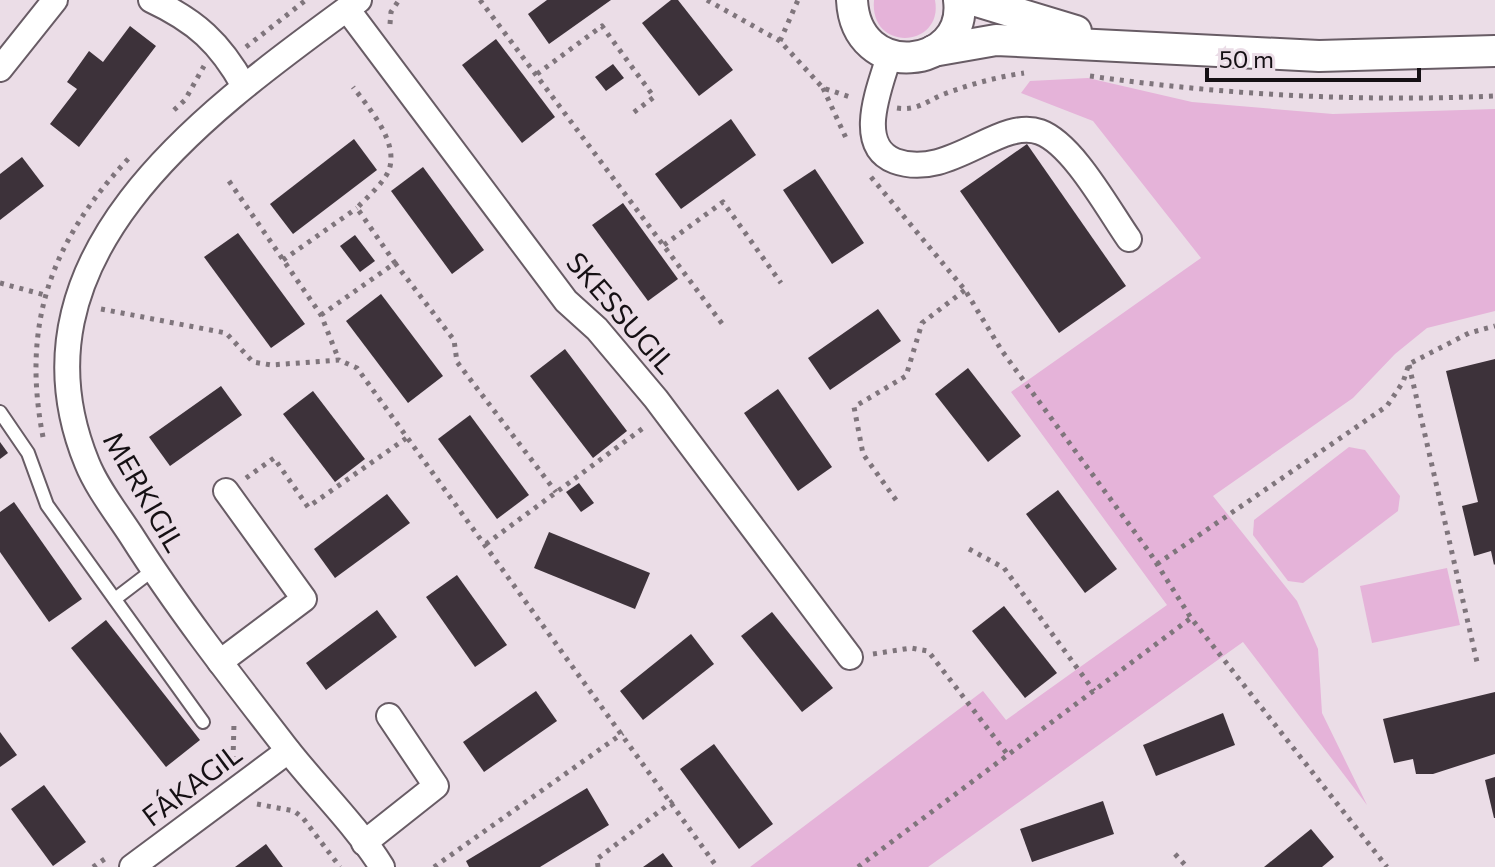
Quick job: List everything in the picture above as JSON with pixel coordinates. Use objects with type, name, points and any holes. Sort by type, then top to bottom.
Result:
[{"type":"street","points":[[0,69],[55,0]]},
{"type":"street","points":[[151,0],[186,17],[226,55],[244,86]]},
{"type":"street","points":[[933,51],[947,40],[956,24],[959,0]]},
{"type":"street","points":[[973,0],[1120,43]]},
{"type":"street","name":"MERKIGIL","points":[[353,4],[244,86],[200,125],[135,194],[97,248],[75,304],[65,370],[87,465],[153,570],[288,751],[382,867]]},
{"type":"street","name":"SKESSUGIL","points":[[353,4],[566,301],[607,340],[666,411],[850,657]]},
{"type":"street","points":[[848,5],[860,33],[872,47],[889,56],[919,57],[933,51],[996,40],[1120,43],[1319,56],[1495,51]]},
{"type":"street","points":[[889,56],[875,106],[872,134],[888,158],[914,168],[964,155],[1014,130],[1038,131],[1061,144],[1129,239]]},
{"type":"street","points":[[220,662],[304,599],[226,491]]},
{"type":"street","points":[[364,843],[436,786],[389,716]]},
{"type":"street","name":"FÁKAGIL","points":[[132,867],[288,751]]},
{"type":"lane","points":[[0,412],[28,453],[47,505],[203,722]]},
{"type":"lane","points":[[115,599],[153,570]]},
{"type":"path","points":[[167,117],[185,100],[199,70],[306,0]]},
{"type":"path","points":[[390,27],[391,12],[399,0]]},
{"type":"path","points":[[480,0],[723,325]]},
{"type":"path","points":[[707,0],[780,41],[823,88],[854,149]]},
{"type":"path","points":[[780,41],[798,0]]},
{"type":"path","points":[[537,74],[602,26],[654,97],[633,113]]},
{"type":"path","points":[[823,88],[875,106],[912,110],[942,95],[993,78],[1031,72]]},
{"type":"path","points":[[1087,76],[1175,88],[1276,96],[1373,99],[1495,96]]},
{"type":"path","points":[[283,260],[357,208],[388,172],[391,152],[373,115],[353,87]]},
{"type":"path","points":[[45,447],[34,372],[35,340],[44,295],[60,254],[79,220],[110,178],[139,148]]},
{"type":"path","points":[[869,173],[965,290],[1002,351],[1157,564],[1191,618],[1387,867]]},
{"type":"path","points":[[229,181],[321,315],[339,360]]},
{"type":"path","points":[[664,245],[723,202],[781,283]]},
{"type":"path","points":[[357,208],[454,340],[457,362],[556,492]]},
{"type":"path","points":[[321,315],[395,263]]},
{"type":"path","points":[[0,283],[75,304],[226,333],[253,362],[271,365],[339,360],[357,368],[673,801],[717,867]]},
{"type":"path","points":[[896,500],[863,454],[854,407],[906,376],[922,323],[965,290]]},
{"type":"path","points":[[1157,564],[1387,406],[1403,382],[1409,364],[1457,338],[1495,326]]},
{"type":"path","points":[[1409,364],[1477,662]]},
{"type":"path","points":[[486,544],[666,411]]},
{"type":"path","points":[[226,491],[274,458],[308,507],[408,437]]},
{"type":"path","points":[[969,549],[1004,568],[1094,691]]},
{"type":"path","points":[[860,866],[1191,618]]},
{"type":"path","points":[[850,657],[911,648],[928,651],[1008,755]]},
{"type":"path","points":[[227,713],[234,723],[233,763],[258,806],[294,811],[303,818],[340,867]]},
{"type":"path","points":[[434,867],[623,733]]},
{"type":"path","points":[[598,867],[597,859],[673,801]]},
{"type":"path","points":[[1175,854],[1187,867]]},
{"type":"shaded area","points":[[874,0],[935,0],[935,16],[929,28],[918,35],[906,38],[893,36],[883,29],[876,17]]},
{"type":"shaded area","points":[[1088,78],[1192,102],[1333,114],[1495,109],[1495,311],[1427,328],[1395,354],[1353,398],[1213,496],[1297,601],[1318,649],[1322,713],[1367,805],[1243,642],[928,867],[750,867],[983,691],[1006,720],[1167,605],[1011,392],[1201,258],[1093,121],[1021,93],[1030,81]]},
{"type":"shaded area","points":[[1349,447],[1365,450],[1400,496],[1398,511],[1303,583],[1288,581],[1253,535],[1254,520]]},
{"type":"shaded area","points":[[1447,568],[1460,625],[1372,643],[1360,586]]},
{"type":"building","points":[[547,0],[611,0],[549,44],[528,14]]},
{"type":"building","points":[[671,0],[678,0],[733,70],[699,96],[642,23]]},
{"type":"building","points":[[130,26],[156,46],[79,147],[50,124],[77,89],[67,82],[89,51],[103,62]]},
{"type":"building","points":[[496,39],[555,117],[522,143],[462,65]]},
{"type":"building","points":[[613,64],[624,78],[606,91],[595,77]]},
{"type":"building","points":[[731,119],[756,155],[681,209],[655,174]]},
{"type":"building","points":[[354,139],[377,170],[293,234],[270,204]]},
{"type":"building","points":[[1027,144],[1126,286],[1059,333],[960,191]]},
{"type":"building","points":[[22,157],[44,186],[0,220],[0,174]]},
{"type":"building","points":[[423,167],[484,250],[452,274],[391,191]]},
{"type":"building","points":[[815,169],[864,243],[832,264],[783,190]]},
{"type":"building","points":[[623,203],[678,279],[648,301],[592,225]]},
{"type":"building","points":[[238,233],[305,324],[271,348],[204,257]]},
{"type":"building","points":[[355,235],[375,261],[360,272],[340,246]]},
{"type":"building","points":[[381,294],[443,376],[408,403],[346,321]]},
{"type":"building","points":[[878,309],[901,341],[830,390],[808,358]]},
{"type":"building","points":[[565,349],[627,431],[593,458],[530,376]]},
{"type":"building","points":[[1495,359],[1494,565],[1491,551],[1474,556],[1462,506],[1478,502],[1446,371]]},
{"type":"building","points":[[968,368],[1021,436],[988,462],[935,394]]},
{"type":"building","points":[[221,386],[242,415],[170,466],[149,437]]},
{"type":"building","points":[[778,389],[832,467],[798,491],[744,413]]},
{"type":"building","points":[[313,391],[365,459],[335,482],[283,414]]},
{"type":"building","points":[[470,415],[529,495],[497,519],[438,439]]},
{"type":"building","points":[[0,442],[8,453],[0,459]]},
{"type":"building","points":[[579,483],[594,503],[581,512],[566,492]]},
{"type":"building","points":[[1058,490],[1117,569],[1085,593],[1026,514]]},
{"type":"building","points":[[387,494],[410,523],[335,578],[314,549]]},
{"type":"building","points":[[14,502],[82,599],[49,622],[0,552],[0,512]]},
{"type":"building","points":[[549,532],[650,573],[635,609],[534,568]]},
{"type":"building","points":[[457,575],[507,645],[475,667],[426,597]]},
{"type":"building","points":[[1004,606],[1057,673],[1025,698],[972,631]]},
{"type":"building","points":[[377,610],[397,637],[326,690],[306,663]]},
{"type":"building","points":[[772,612],[833,688],[802,712],[741,636]]},
{"type":"building","points":[[106,620],[200,740],[166,767],[71,648]]},
{"type":"building","points":[[691,634],[714,664],[643,720],[620,691]]},
{"type":"building","points":[[536,691],[557,721],[484,772],[463,742]]},
{"type":"building","points":[[1495,692],[1495,754],[1433,774],[1416,774],[1413,759],[1394,763],[1383,719]]},
{"type":"building","points":[[1223,713],[1235,745],[1156,776],[1143,745]]},
{"type":"building","points":[[0,732],[17,755],[0,767]]},
{"type":"building","points":[[714,744],[773,824],[739,849],[680,769]]},
{"type":"building","points":[[1495,777],[1495,818],[1494,818],[1485,780]]},
{"type":"building","points":[[44,785],[86,842],[53,866],[11,809]]},
{"type":"building","points":[[587,788],[609,825],[540,867],[469,867],[466,861]]},
{"type":"building","points":[[1103,801],[1114,834],[1032,862],[1020,829]]},
{"type":"building","points":[[1311,829],[1334,857],[1322,867],[1264,867]]},
{"type":"building","points":[[266,844],[283,867],[235,867]]},
{"type":"building","points":[[663,853],[673,867],[643,867]]}]
